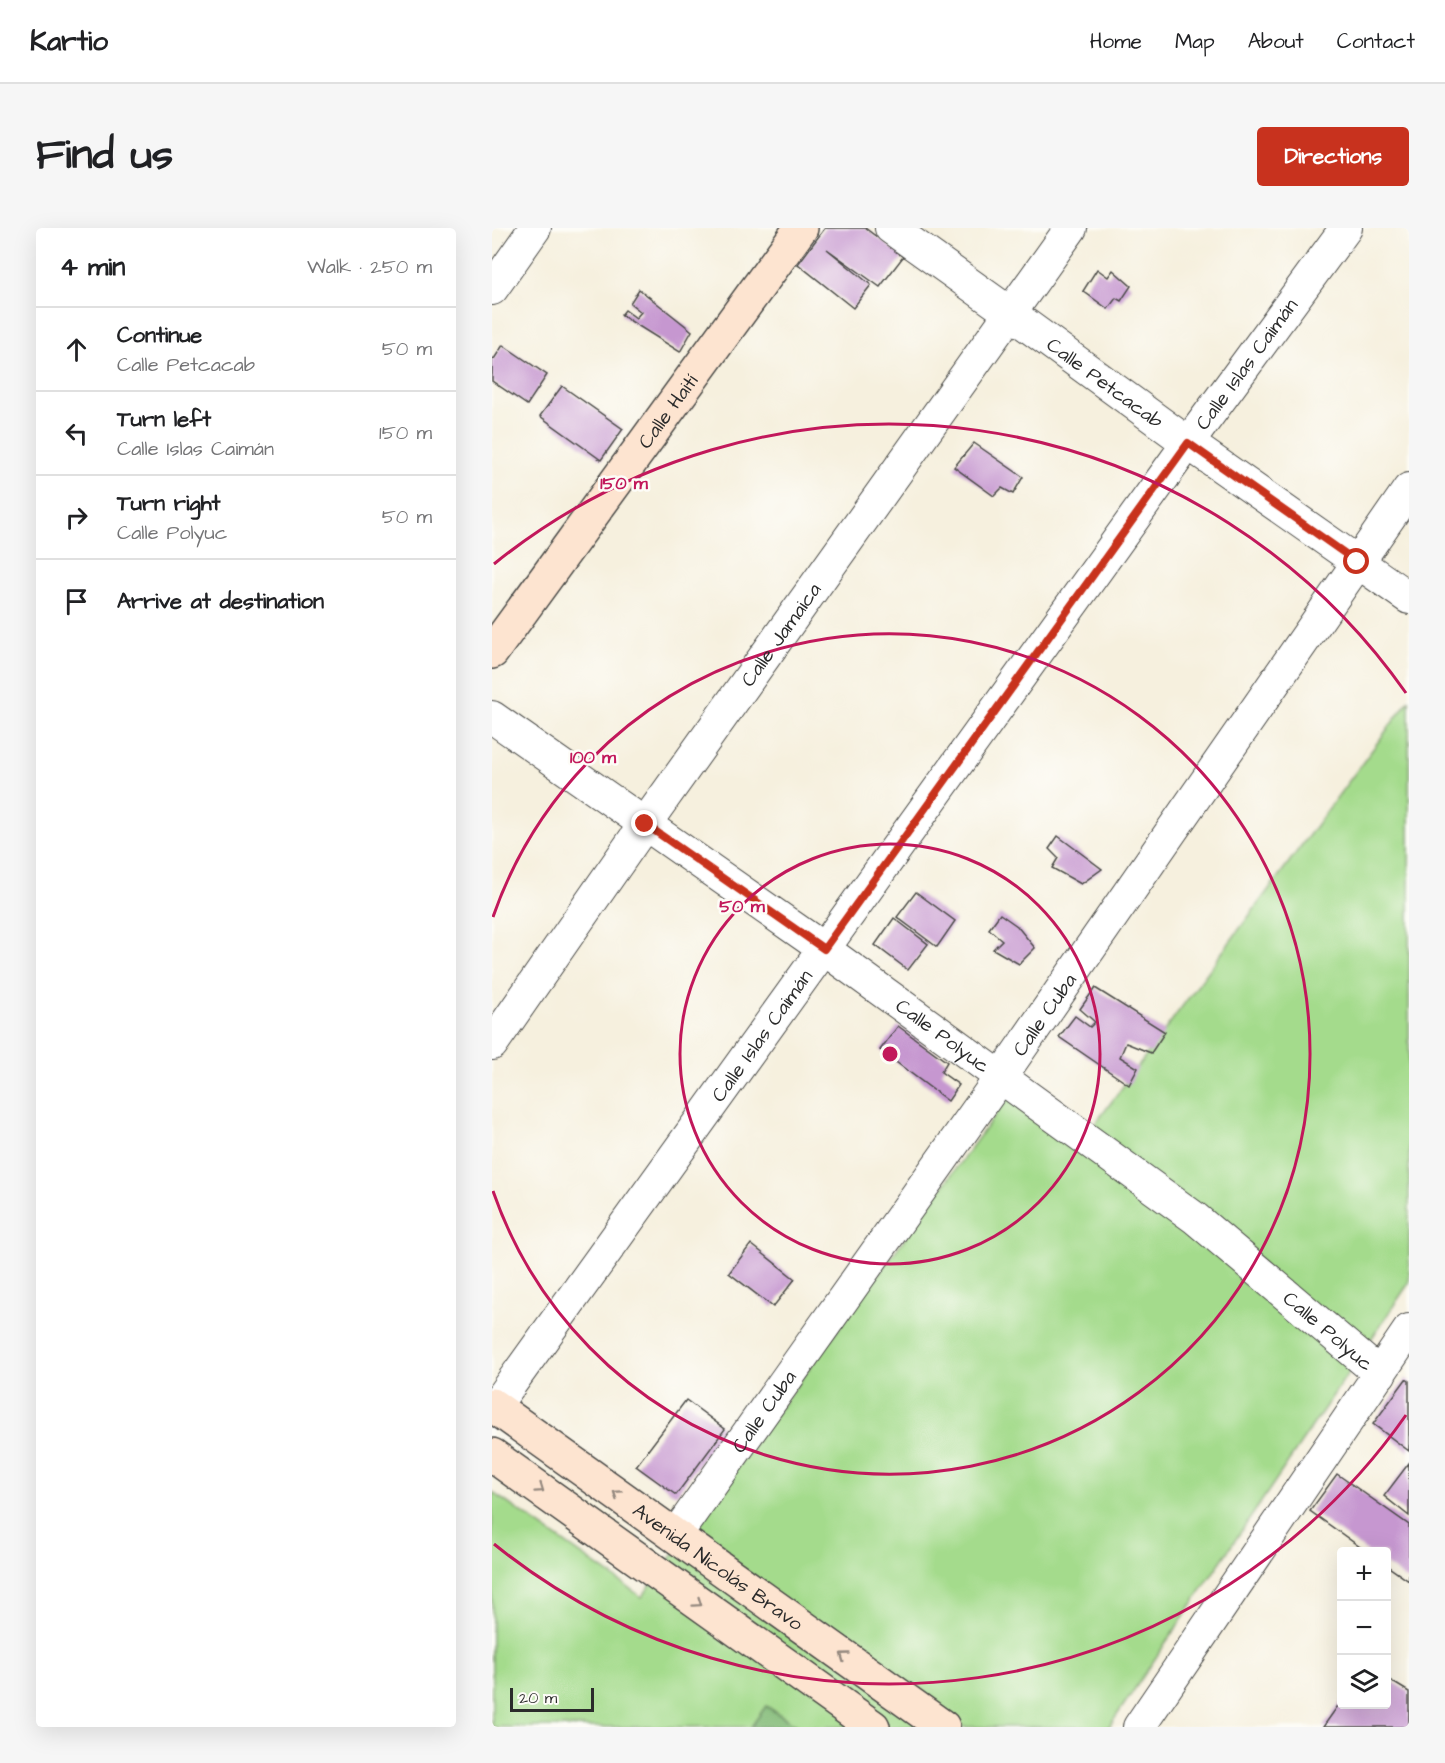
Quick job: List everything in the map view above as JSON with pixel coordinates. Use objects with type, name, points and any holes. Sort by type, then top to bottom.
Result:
[{"type":"main road","name":"Calle Haití","points":[[492,652],[801,228]]},
{"type":"main road","name":"Avenida Nicolás Bravo","points":[[493,1406],[943,1727]]},
{"type":"main road","name":"Avenida Nicolás Bravo","points":[[492,1455],[873,1727]]},
{"type":"main road","points":[[839,1703],[874,1678]]},
{"type":"street","points":[[492,289],[535,228]]},
{"type":"street","name":"Calle Petcacab","points":[[891,228],[1188,443],[1409,598]]},
{"type":"street","name":"Calle Jamaica","points":[[492,1044],[645,824],[1071,228]]},
{"type":"street","name":"Calle Islas Caimán","points":[[493,1406],[1188,443],[1346,228]]},
{"type":"street","name":"Calle Cuba","points":[[675,1536],[1000,1078],[1409,489]]},
{"type":"street","name":"Calle Polyuc","points":[[492,717],[824,949],[1195,1218],[1398,1355]]},
{"type":"street","points":[[1139,1727],[1398,1355]]},
{"type":"green space","points":[[1409,700],[1409,1283],[1109,1727],[799,1727],[766,1706],[751,1727],[492,1727],[492,1492],[642,1597],[1014,1089],[1087,1135]]},
{"type":"green space","points":[[766,1706],[799,1727],[751,1727]]},
{"type":"building","points":[[825,228],[865,228],[903,257],[880,287],[827,249],[871,285],[853,308],[798,264]]},
{"type":"building","points":[[1097,269],[1108,277],[1113,270],[1131,286],[1121,301],[1116,298],[1108,309],[1083,291]]},
{"type":"building","points":[[639,289],[692,331],[680,352],[621,315],[625,310],[636,318],[641,312],[630,303]]},
{"type":"building","points":[[503,345],[547,375],[527,405],[492,381],[492,358],[494,359]]},
{"type":"building","points":[[562,386],[623,429],[601,460],[540,416]]},
{"type":"building","points":[[974,443],[1023,477],[1013,494],[1002,488],[994,496],[954,467]]},
{"type":"building","points":[[1058,836],[1102,869],[1081,884],[1052,868],[1058,858],[1049,849]]},
{"type":"building","points":[[916,892],[955,921],[937,947],[897,917]]},
{"type":"building","points":[[1000,914],[1017,926],[1035,948],[1019,964],[993,949],[1002,940],[989,929]]},
{"type":"building","points":[[894,918],[928,944],[908,970],[875,945]]},
{"type":"building","points":[[1095,988],[1165,1032],[1151,1053],[1126,1043],[1120,1057],[1138,1068],[1129,1085],[1059,1037],[1075,1016],[1090,1027],[1095,1022],[1080,1009]]},
{"type":"building","points":[[898,1026],[947,1062],[941,1072],[959,1085],[948,1101],[880,1050]]},
{"type":"building","points":[[751,1244],[795,1279],[773,1307],[729,1273]]},
{"type":"building","points":[[1406,1379],[1409,1381],[1409,1451],[1373,1424]]},
{"type":"building","points":[[686,1400],[725,1429],[676,1495],[636,1466]]},
{"type":"building","points":[[1409,1463],[1409,1516],[1384,1496]]},
{"type":"building","points":[[1337,1474],[1409,1525],[1409,1581],[1391,1568],[1391,1547],[1360,1547],[1310,1511]]},
{"type":"building","points":[[1391,1681],[1409,1692],[1409,1727],[1323,1727],[1337,1707],[1337,1709],[1391,1709]]},
{"type":"route","points":[[645,824],[824,949],[1188,443],[1357,562]]}]
